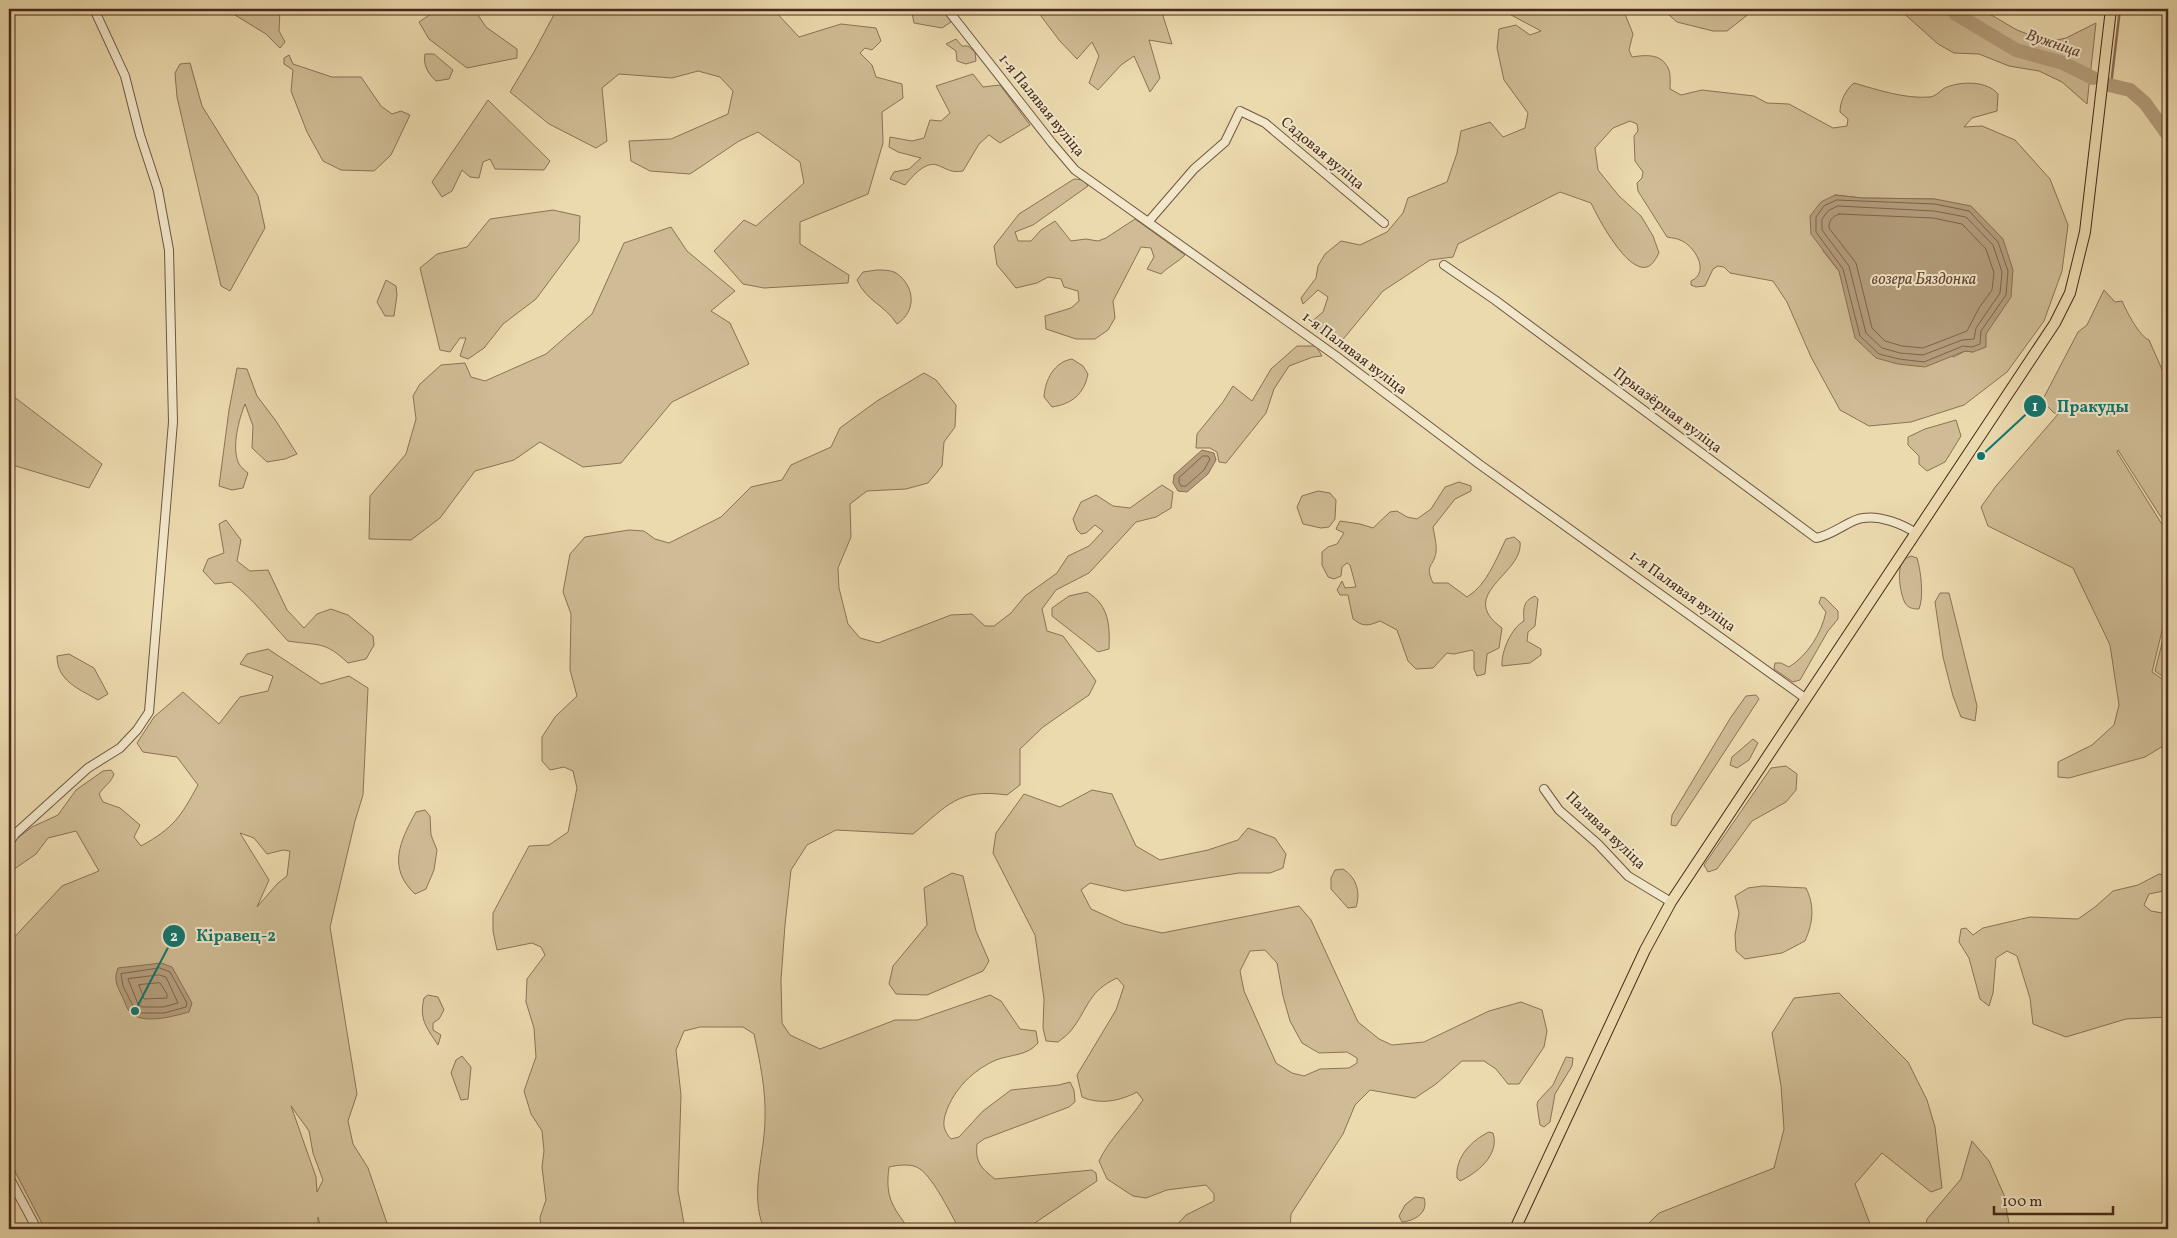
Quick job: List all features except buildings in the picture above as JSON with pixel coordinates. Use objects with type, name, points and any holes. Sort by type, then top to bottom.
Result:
[{"type":"main road","points":[[1516,1229],[1645,950],[1671,902],[2055,324],[2070,293],[2085,232],[2111,9]]},
{"type":"street","points":[[9,843],[15,834],[88,768],[120,748],[137,730],[149,712],[173,422],[169,250],[158,190],[140,134],[125,76],[94,9]]},
{"type":"street","name":"1-я Палявая вуліца","points":[[947,9],[1075,170],[1336,356],[1479,464],[1805,698]]},
{"type":"street","name":"Садовая вуліца","points":[[1148,221],[1194,169],[1225,142],[1240,111],[1248,113],[1265,123],[1384,223]]},
{"type":"street","name":"Прыазёрная вуліца","points":[[1444,265],[1495,300],[1816,538],[1826,536],[1862,518],[1882,519],[1904,525],[1916,533]]},
{"type":"street","name":"Палявая вуліца","points":[[1544,788],[1559,810],[1598,844],[1628,876],[1671,902]]},
{"type":"street","points":[[9,1177],[37,1229]]},
{"type":"shaded area","points":[[210,9],[280,9],[279,31],[285,42],[280,48],[266,34],[230,12],[212,13]]},
{"type":"shaded area","points":[[438,9],[474,9],[486,27],[517,49],[517,58],[467,68],[429,39],[419,22]]},
{"type":"shaded area","points":[[557,9],[773,9],[799,37],[841,24],[876,28],[881,41],[872,50],[865,48],[860,53],[872,65],[876,77],[902,84],[903,98],[882,112],[883,143],[868,194],[800,222],[800,244],[849,275],[848,283],[764,288],[743,284],[714,251],[744,220],[756,226],[804,183],[800,162],[758,132],[739,141],[690,174],[650,171],[631,161],[629,141],[671,139],[728,114],[733,91],[720,77],[698,71],[672,78],[619,74],[602,88],[607,141],[596,148],[549,124],[510,92]]},
{"type":"shaded area","points":[[915,9],[944,9],[951,22],[942,28],[914,23],[912,13]]},
{"type":"shaded area","points":[[1045,9],[1168,9],[1163,16],[1172,44],[1149,40],[1160,78],[1150,92],[1134,56],[1121,65],[1098,90],[1089,83],[1099,56],[1092,42],[1077,59],[1059,40],[1041,16]]},
{"type":"shaded area","points":[[1500,9],[1623,9],[1633,34],[1629,50],[1632,57],[1652,56],[1665,63],[1669,70],[1670,89],[1681,95],[1702,90],[1754,96],[1767,103],[1789,104],[1833,128],[1847,126],[1848,119],[1840,112],[1840,108],[1842,100],[1854,83],[1911,97],[1930,97],[1945,88],[1967,83],[1981,84],[1988,87],[1998,94],[1997,111],[1972,118],[1964,127],[1982,126],[2015,140],[2050,179],[2068,225],[2062,271],[2044,321],[2007,372],[1964,405],[1911,422],[1869,426],[1840,410],[1811,357],[1787,302],[1773,281],[1730,273],[1724,267],[1718,266],[1713,269],[1705,286],[1696,287],[1691,285],[1691,281],[1700,272],[1700,265],[1695,253],[1678,239],[1667,237],[1638,191],[1637,183],[1642,178],[1643,172],[1635,161],[1634,136],[1638,131],[1637,124],[1630,121],[1613,128],[1595,148],[1598,170],[1619,196],[1641,216],[1653,236],[1659,253],[1649,266],[1639,267],[1622,253],[1614,243],[1591,203],[1560,192],[1458,244],[1453,257],[1430,260],[1383,291],[1340,343],[1324,337],[1313,328],[1311,322],[1323,312],[1328,297],[1318,290],[1303,304],[1301,298],[1316,278],[1318,266],[1325,254],[1341,241],[1360,245],[1387,232],[1403,213],[1408,198],[1447,182],[1457,153],[1461,131],[1490,122],[1503,137],[1525,128],[1528,113],[1504,80],[1497,48],[1499,29],[1516,25],[1530,35],[1541,31]],"holes":[[[1835,195],[1862,198],[1935,199],[1995,318],[1973,352],[1965,351],[1954,357],[1845,293],[1839,271],[1823,251]]]},
{"type":"shaded area","points":[[1662,9],[1755,9],[1727,31],[1713,31],[1677,22]]},
{"type":"shaded area","points":[[1899,9],[1981,9],[2017,30],[2048,42],[2066,38],[2096,23],[2087,104],[2062,82],[2039,71],[2009,66],[1979,54],[1954,53],[1938,44]]},
{"type":"shaded area","points":[[956,39],[962,46],[968,46],[975,52],[976,61],[966,64],[957,61],[956,51],[946,44]]},
{"type":"shaded area","points":[[425,54],[434,54],[453,70],[449,79],[436,81],[433,78],[425,66]]},
{"type":"shaded area","points":[[289,55],[293,64],[332,77],[361,77],[381,106],[392,114],[401,111],[410,115],[391,155],[374,171],[341,170],[323,161],[307,132],[291,91],[293,70],[284,64],[284,58]]},
{"type":"shaded area","points":[[190,63],[202,106],[258,196],[265,228],[230,291],[221,286],[177,97],[175,73],[180,64]]},
{"type":"shaded area","points":[[973,74],[983,87],[1000,85],[1030,125],[1000,143],[989,135],[979,144],[963,171],[952,171],[932,164],[919,170],[905,185],[890,179],[894,172],[909,169],[921,158],[898,152],[889,147],[890,137],[912,141],[924,138],[930,120],[941,121],[950,113],[936,86]]},
{"type":"shaded area","points":[[488,100],[550,161],[544,170],[495,169],[490,159],[483,162],[479,178],[470,177],[462,170],[452,191],[442,197],[432,182]]},
{"type":"shaded area","points":[[1074,179],[1084,180],[1088,186],[1033,225],[1015,232],[1018,241],[1031,241],[1041,230],[1055,221],[1071,241],[1086,239],[1098,241],[1106,238],[1135,219],[1185,255],[1161,274],[1147,269],[1154,257],[1151,248],[1141,247],[1113,301],[1115,318],[1108,330],[1095,339],[1076,339],[1046,329],[1045,316],[1071,308],[1079,301],[1078,291],[1064,287],[1061,279],[1048,277],[1037,283],[1016,288],[997,265],[994,246],[1019,214]]},
{"type":"shaded area","points":[[553,210],[580,216],[579,241],[536,299],[503,324],[484,348],[468,359],[460,356],[466,338],[460,338],[450,352],[440,350],[420,268],[437,254],[467,247],[490,219]]},
{"type":"shaded area","points":[[671,227],[687,251],[735,291],[711,311],[730,323],[749,364],[672,402],[621,463],[583,467],[540,442],[514,460],[475,471],[440,518],[411,540],[369,539],[370,496],[406,454],[416,419],[413,396],[420,384],[441,365],[465,363],[471,377],[485,381],[546,354],[592,314],[624,243]]},
{"type":"shaded area","points":[[877,270],[896,273],[902,278],[910,291],[911,299],[908,312],[897,324],[866,293],[857,280],[863,272]]},
{"type":"shaded area","points":[[386,280],[396,286],[397,295],[394,316],[385,316],[377,302]]},
{"type":"shaded area","points":[[2104,290],[2115,302],[2122,301],[2137,329],[2149,340],[2168,383],[2168,528],[2118,450],[2117,452],[2168,534],[2168,606],[2152,672],[2168,683],[2168,743],[2145,757],[2069,778],[2058,777],[2058,762],[2092,745],[2114,725],[2119,705],[2110,645],[2073,568],[1988,526],[1981,507],[1996,486],[2059,413],[2054,413],[2042,401],[2078,332],[2087,325]]},
{"type":"shaded area","points":[[1297,346],[1316,346],[1322,356],[1313,357],[1289,366],[1274,389],[1266,413],[1226,463],[1219,462],[1217,452],[1210,448],[1196,448],[1197,434],[1223,402],[1233,386],[1252,401],[1271,369]]},
{"type":"shaded area","points":[[1072,359],[1083,366],[1088,374],[1084,387],[1071,401],[1052,407],[1044,397],[1046,384],[1055,368]]},
{"type":"shaded area","points":[[237,368],[247,369],[257,396],[297,454],[285,459],[267,462],[252,448],[253,426],[245,404],[238,425],[236,450],[239,464],[248,473],[243,488],[232,490],[219,486],[229,410]]},
{"type":"shaded area","points":[[924,373],[936,380],[956,405],[955,427],[944,442],[942,466],[928,483],[906,489],[867,491],[850,504],[851,537],[838,568],[839,588],[848,624],[860,638],[878,643],[951,615],[972,614],[985,626],[994,626],[1011,613],[1025,596],[1057,573],[1068,556],[1089,546],[1103,531],[1095,525],[1086,533],[1081,534],[1077,530],[1073,519],[1081,502],[1096,495],[1113,506],[1130,508],[1162,485],[1173,492],[1171,508],[1156,517],[1136,522],[1089,573],[1056,590],[1042,609],[1047,631],[1063,636],[1096,681],[1089,695],[1043,727],[1020,749],[1020,785],[1007,795],[977,794],[955,801],[913,834],[836,830],[807,845],[791,870],[781,980],[782,1023],[790,1035],[820,1049],[895,1020],[918,1020],[990,995],[1001,1001],[1020,1029],[1036,1031],[1038,1043],[1024,1053],[1002,1058],[988,1064],[974,1073],[962,1085],[956,1092],[946,1112],[944,1127],[948,1135],[951,1139],[959,1137],[983,1111],[1011,1090],[1070,1082],[1074,1090],[1075,1102],[1069,1107],[984,1139],[977,1144],[978,1160],[983,1168],[995,1179],[1092,1170],[1096,1173],[1097,1181],[1026,1229],[959,1229],[931,1180],[920,1169],[905,1165],[889,1167],[888,1186],[891,1201],[909,1229],[764,1229],[758,1202],[758,1188],[764,1132],[765,1097],[754,1034],[743,1027],[700,1027],[684,1031],[676,1050],[681,1095],[678,1190],[685,1229],[541,1229],[540,1217],[546,1200],[542,1167],[544,1151],[542,1131],[531,1114],[524,1091],[536,1057],[534,1028],[526,1002],[527,979],[545,955],[541,947],[532,943],[497,950],[493,931],[493,913],[529,846],[549,845],[568,832],[577,788],[573,771],[564,767],[550,770],[542,761],[542,737],[555,717],[577,696],[570,670],[571,614],[563,592],[570,554],[585,537],[629,530],[644,531],[655,539],[669,543],[721,517],[751,487],[782,480],[791,465],[831,447],[840,428],[877,401]]},
{"type":"shaded area","points":[[9,393],[102,464],[89,488],[9,464]]},
{"type":"shaded area","points":[[1956,420],[1961,436],[1945,462],[1927,471],[1919,464],[1919,456],[1908,445],[1908,437],[1925,429]]},
{"type":"shaded area","points":[[1459,482],[1471,486],[1471,491],[1455,499],[1433,527],[1436,552],[1429,572],[1433,583],[1448,583],[1467,597],[1485,579],[1506,539],[1514,537],[1520,542],[1518,553],[1512,564],[1488,594],[1486,605],[1489,616],[1502,628],[1499,648],[1487,654],[1485,674],[1477,676],[1474,669],[1474,652],[1472,650],[1454,654],[1447,653],[1433,668],[1416,669],[1408,661],[1397,630],[1380,621],[1366,625],[1353,619],[1348,595],[1340,595],[1337,590],[1342,581],[1345,588],[1356,587],[1350,565],[1347,563],[1342,567],[1341,576],[1334,579],[1328,577],[1322,565],[1322,552],[1328,547],[1337,544],[1344,533],[1336,529],[1340,521],[1373,528],[1390,512],[1397,511],[1407,517],[1417,519],[1431,509],[1445,487]]},
{"type":"shaded area","points":[[1318,491],[1330,493],[1336,500],[1335,519],[1329,527],[1321,528],[1303,524],[1297,507],[1302,496]]},
{"type":"shaded area","points":[[226,520],[241,540],[237,561],[250,571],[268,570],[287,610],[304,628],[317,614],[331,609],[348,615],[373,636],[374,645],[366,659],[348,663],[326,647],[288,641],[254,602],[239,588],[231,582],[215,584],[203,571],[208,559],[224,553],[219,524]]},
{"type":"shaded area","points":[[1911,556],[1917,558],[1920,570],[1922,591],[1919,609],[1906,605],[1900,587],[1900,568],[1904,559]]},
{"type":"shaded area","points":[[1087,592],[1100,603],[1107,616],[1109,649],[1098,652],[1052,616],[1052,608],[1069,596]]},
{"type":"shaded area","points":[[1940,593],[1949,593],[1977,706],[1975,721],[1961,717],[1953,696],[1943,657],[1935,602]]},
{"type":"shaded area","points":[[1535,596],[1538,599],[1535,626],[1528,632],[1527,641],[1541,649],[1541,655],[1530,663],[1502,666],[1503,654],[1508,641],[1519,624],[1524,621],[1526,603]]},
{"type":"shaded area","points":[[1821,597],[1825,598],[1838,611],[1838,619],[1828,631],[1800,680],[1793,682],[1774,669],[1775,663],[1781,663],[1789,667],[1813,643],[1821,628],[1826,612],[1819,603]]},
{"type":"shaded area","points":[[2168,619],[2168,680],[2155,671]]},
{"type":"shaded area","points":[[268,649],[321,684],[349,676],[368,688],[363,795],[330,927],[357,1094],[348,1121],[353,1144],[368,1168],[389,1229],[321,1229],[318,1217],[318,1229],[45,1229],[9,1160],[9,943],[62,886],[99,871],[76,831],[48,838],[36,854],[13,870],[9,869],[9,849],[15,840],[32,827],[58,815],[76,790],[103,771],[111,770],[114,774],[99,794],[103,802],[120,808],[140,825],[134,837],[141,846],[169,827],[187,805],[198,785],[177,757],[143,752],[137,743],[154,717],[183,692],[219,724],[240,697],[268,691],[273,676],[240,664],[247,654]],"holes":[[[240,833],[254,838],[267,854],[283,850],[290,851],[287,876],[278,883],[257,907],[269,880]],[[291,1106],[309,1131],[313,1153],[323,1180],[317,1192],[316,1177]]]},
{"type":"shaded area","points":[[69,654],[94,668],[108,694],[98,700],[77,688],[65,678],[58,665],[57,656]]},
{"type":"shaded area","points":[[1756,695],[1759,699],[1676,826],[1671,825],[1672,815],[1731,717],[1746,696]]},
{"type":"shaded area","points":[[1753,739],[1758,743],[1749,760],[1737,768],[1730,765],[1732,757]]},
{"type":"shaded area","points":[[1786,766],[1797,774],[1796,790],[1786,802],[1752,821],[1717,869],[1708,872],[1704,865],[1771,768]]},
{"type":"shaded area","points":[[1092,790],[1112,794],[1136,846],[1160,860],[1208,850],[1238,840],[1248,828],[1275,838],[1286,854],[1283,868],[1270,873],[1239,873],[1125,891],[1090,883],[1081,890],[1091,909],[1124,924],[1162,933],[1299,906],[1311,920],[1358,1022],[1379,1039],[1392,1045],[1424,1042],[1489,1011],[1521,1002],[1542,1010],[1547,1031],[1544,1047],[1519,1084],[1508,1084],[1496,1069],[1484,1061],[1462,1061],[1436,1084],[1415,1098],[1370,1090],[1355,1105],[1343,1134],[1291,1214],[1290,1229],[1173,1229],[1186,1215],[1214,1201],[1214,1194],[1206,1185],[1167,1190],[1146,1198],[1133,1196],[1107,1179],[1099,1161],[1143,1100],[1137,1092],[1124,1098],[1110,1101],[1096,1101],[1082,1097],[1077,1075],[1116,1010],[1124,986],[1117,978],[1108,983],[1090,1000],[1068,1034],[1058,1042],[1046,1041],[1043,1028],[1044,999],[1035,935],[993,853],[996,833],[1024,794],[1060,807]],"holes":[[[1265,950],[1277,963],[1290,1021],[1302,1043],[1319,1053],[1347,1052],[1357,1058],[1357,1063],[1349,1068],[1320,1069],[1304,1076],[1292,1073],[1276,1063],[1244,991],[1240,971],[1250,951]]]},
{"type":"shaded area","points":[[425,810],[430,816],[431,835],[437,850],[434,870],[426,889],[415,894],[406,884],[401,874],[399,854],[405,833],[416,812]]},
{"type":"shaded area","points":[[1343,869],[1351,876],[1358,890],[1356,907],[1348,908],[1331,889],[1331,878],[1335,870]]},
{"type":"shaded area","points":[[952,873],[963,876],[976,931],[989,961],[983,971],[927,995],[896,994],[889,984],[893,966],[927,925],[924,888]]},
{"type":"shaded area","points":[[2159,874],[2168,876],[2168,890],[2149,894],[2144,905],[2151,911],[2168,914],[2168,1017],[2126,1019],[2066,1037],[2033,1024],[2030,998],[2017,956],[2007,951],[1996,958],[1993,993],[1989,1006],[1980,999],[1969,958],[1959,942],[1961,929],[1966,928],[1973,935],[1983,928],[2030,917],[2078,919],[2113,891],[2138,885]]},
{"type":"shaded area","points":[[1763,886],[1806,888],[1812,908],[1810,928],[1805,941],[1782,953],[1745,959],[1736,951],[1735,935],[1739,913],[1735,896],[1748,888]]},
{"type":"shaded area","points":[[1839,993],[1908,1062],[1927,1100],[1935,1127],[1942,1188],[1931,1192],[1882,1153],[1855,1184],[1872,1229],[1643,1229],[1659,1213],[1774,1168],[1784,1129],[1781,1086],[1772,1033],[1794,998]]},
{"type":"shaded area","points":[[428,995],[438,997],[444,1010],[439,1019],[433,1023],[433,1030],[441,1035],[438,1045],[427,1028],[422,1012],[424,998]]},
{"type":"shaded area","points":[[462,1056],[471,1067],[468,1099],[461,1100],[451,1073],[456,1060]]},
{"type":"shaded area","points":[[1566,1057],[1573,1058],[1572,1066],[1555,1094],[1550,1122],[1544,1127],[1540,1125],[1538,1101],[1553,1085]]},
{"type":"shaded area","points":[[1489,1132],[1493,1133],[1494,1141],[1490,1156],[1480,1168],[1460,1181],[1457,1178],[1457,1170],[1462,1156],[1471,1145]]},
{"type":"shaded area","points":[[1972,1141],[1989,1161],[2004,1195],[2010,1229],[1925,1229],[1927,1219],[1961,1179]]},
{"type":"shaded area","points":[[1415,1197],[1424,1198],[1425,1203],[1422,1212],[1416,1218],[1402,1222],[1399,1216],[1405,1205]]},
{"type":"water","name":"возера Бяздонка","points":[[1835,195],[1862,198],[1935,199],[1971,206],[2003,239],[2013,270],[2011,297],[1986,334],[1986,347],[1973,352],[1965,351],[1925,367],[1898,364],[1876,358],[1855,338],[1839,271],[1811,234],[1810,216],[1821,202]]},
{"type":"water","points":[[1202,450],[1214,453],[1216,460],[1208,474],[1187,492],[1178,491],[1173,483],[1174,475]]},
{"type":"water","points":[[161,963],[172,967],[192,1003],[189,1012],[158,1019],[134,1016],[129,1011],[116,981],[118,968]]},
{"type":"waterway","name":"Вужніца","points":[[1952,9],[1956,14],[2016,50],[2063,63],[2093,78]]},
{"type":"waterway","points":[[2111,85],[2120,9]]},
{"type":"waterway","name":"Вужніца","points":[[2109,85],[2130,90],[2145,103],[2168,135]]},
{"type":"place","name":"Пракуды","points":[[1981,456]]},
{"type":"place","name":"Кіравец-2","points":[[135,1011]]}]
